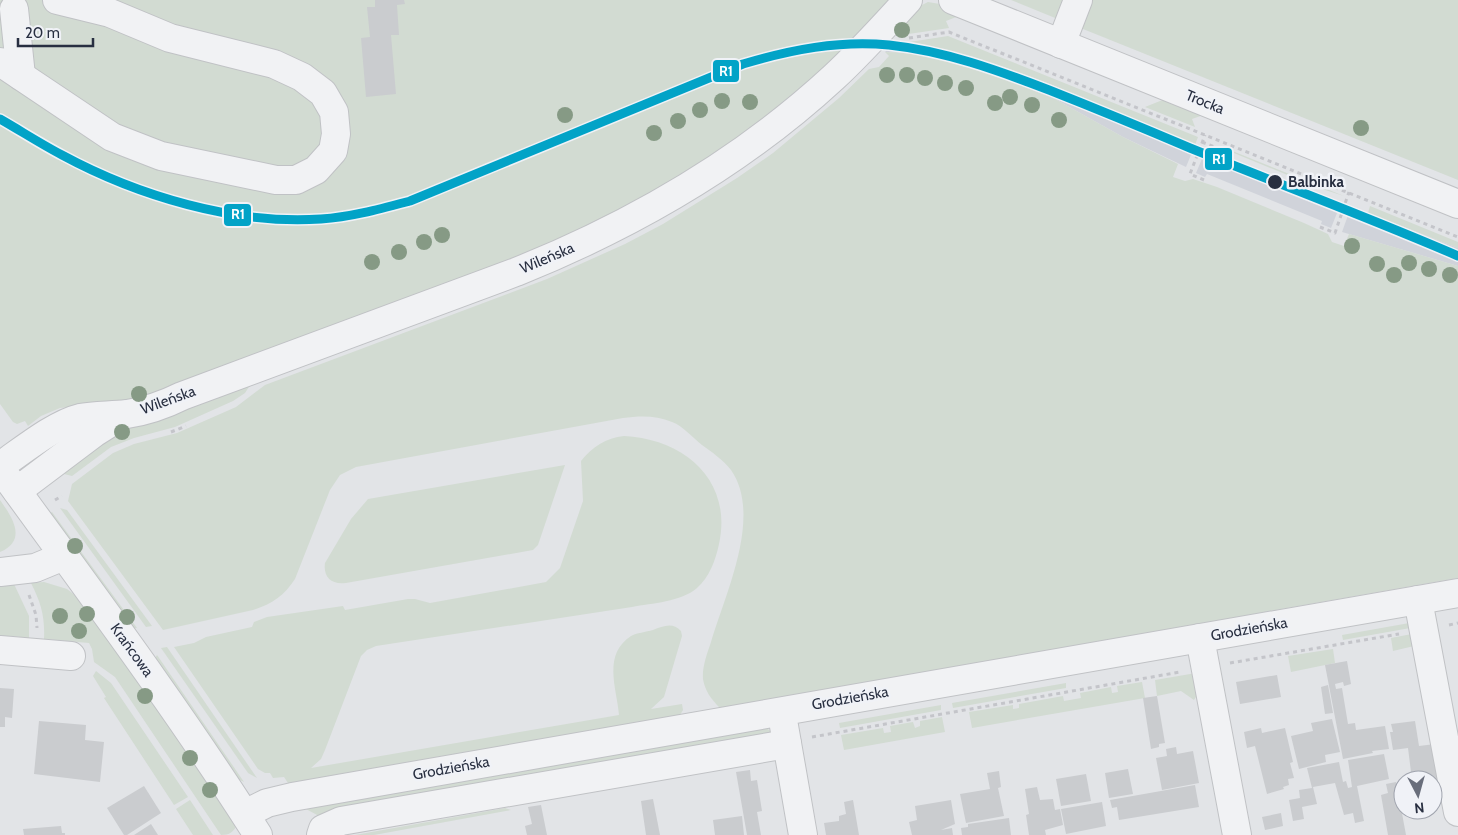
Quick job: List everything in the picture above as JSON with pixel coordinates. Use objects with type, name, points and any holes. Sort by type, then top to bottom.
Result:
[{"type":"street","points":[[10,9],[11,69],[112,137],[160,156],[276,180],[296,180],[316,170],[334,152],[336,134],[334,112],[323,93],[302,77],[274,64],[170,38],[110,13],[57,0]]},
{"type":"street","name":"Wileńska","points":[[0,467],[71,421],[81,418],[127,414],[165,404],[191,392],[516,272],[592,239],[646,212],[718,168],[780,123],[854,58],[908,0]]},
{"type":"street","name":"Trocka","points":[[953,0],[1458,204]]},
{"type":"street","points":[[1061,44],[1078,0]]},
{"type":"street","name":"Wileńska","points":[[17,491],[94,433],[127,414]]},
{"type":"street","name":"Krańcowa","points":[[0,467],[130,647],[251,825]]},
{"type":"street","points":[[0,572],[35,568],[64,556]]},
{"type":"street","name":"Grodzieńska","points":[[251,825],[267,803],[292,796],[1458,592]]},
{"type":"street","points":[[1418,600],[1458,812]]},
{"type":"street","points":[[1200,638],[1237,835]]},
{"type":"street","points":[[0,650],[71,656]]},
{"type":"street","points":[[781,710],[803,835]]},
{"type":"street","points":[[322,832],[341,821],[787,744]]},
{"type":"path","points":[[902,39],[949,32],[1458,237]]},
{"type":"path","points":[[1204,180],[1190,174],[1205,135]]},
{"type":"path","points":[[1202,142],[1218,148]]},
{"type":"path","points":[[1320,227],[1335,233],[1349,192]]},
{"type":"path","points":[[168,432],[190,424]]},
{"type":"path","points":[[54,500],[62,496]]},
{"type":"path","points":[[27,591],[34,607],[37,622],[36,653]]},
{"type":"path","points":[[814,736],[1458,624]]},
{"type":"shaded area","points":[[0,0],[892,0],[821,73],[755,129],[650,197],[535,251],[138,400],[60,408],[41,416],[28,426],[25,421],[17,424],[13,422],[0,404]]},
{"type":"shaded area","points":[[1011,0],[1072,0],[1060,20]]},
{"type":"shaded area","points":[[1085,0],[1458,0],[1458,180],[1078,27]]},
{"type":"shaded area","points":[[928,2],[940,4],[964,14],[946,21],[949,28],[902,35],[896,29],[916,8]]},
{"type":"shaded area","points":[[948,36],[1198,137],[1195,145],[1056,87],[1000,66],[954,52],[903,43]]},
{"type":"shaded area","points":[[903,43],[941,49],[1017,72],[1195,145],[1186,167],[1123,137],[1055,99],[1013,82],[969,66],[939,58],[912,53],[885,52],[892,45]]},
{"type":"shaded area","points":[[885,52],[912,53],[969,66],[1055,99],[1123,137],[1178,164],[1173,177],[1185,181],[1193,179],[1217,187],[1328,234],[1332,242],[1344,246],[1349,234],[1458,266],[1458,578],[720,708],[711,698],[705,687],[703,670],[738,555],[743,510],[740,489],[731,470],[721,460],[680,426],[660,418],[623,418],[356,467],[340,475],[330,490],[295,579],[282,595],[272,602],[253,610],[163,630],[68,501],[72,484],[113,453],[134,444],[177,433],[236,407],[265,385],[547,279],[625,244],[663,224],[773,153],[839,98],[869,69],[879,67],[889,56]]},
{"type":"shaded area","points":[[1170,97],[1209,113],[1192,119],[1195,127],[1145,107]]},
{"type":"shaded area","points":[[1207,147],[1216,150],[1215,154],[1329,201],[1331,199],[1341,203],[1331,228],[1321,224],[1322,221],[1207,174],[1205,177],[1196,173]]},
{"type":"shaded area","points":[[1225,148],[1344,196],[1319,188]]},
{"type":"shaded area","points":[[1370,206],[1458,242],[1458,248],[1368,213]]},
{"type":"shaded area","points":[[1351,207],[1458,248],[1458,266],[1342,232]]},
{"type":"shaded area","points":[[252,382],[245,393],[233,401],[175,427],[134,438],[111,447],[72,476],[64,474],[83,455],[111,433]]},
{"type":"shaded area","points":[[624,436],[646,439],[666,445],[684,455],[699,467],[711,482],[718,501],[721,521],[719,544],[711,568],[701,584],[690,593],[666,601],[376,646],[367,650],[361,656],[321,759],[311,768],[619,715],[613,673],[617,653],[622,644],[631,636],[660,627],[675,626],[681,631],[682,636],[664,697],[651,709],[682,704],[683,710],[680,715],[288,783],[284,777],[273,778],[270,773],[265,773],[258,769],[174,647],[194,643],[206,637],[252,627],[254,622],[267,617],[343,606],[345,610],[408,599],[430,603],[546,582],[560,568],[583,501],[581,461],[600,444]]},
{"type":"shaded area","points":[[565,465],[538,545],[533,550],[346,583],[332,581],[325,572],[325,563],[351,519],[368,499]]},
{"type":"shaded area","points":[[0,500],[13,521],[15,535],[9,547],[0,552]]},
{"type":"shaded area","points":[[60,508],[67,510],[152,626],[146,627]]},
{"type":"shaded area","points":[[52,512],[137,628],[131,629],[48,515]]},
{"type":"shaded area","points":[[44,582],[67,589],[81,600],[238,824],[231,832],[221,835],[115,677],[94,662],[89,643],[44,639],[42,610],[31,583]]},
{"type":"shaded area","points":[[14,584],[29,616],[29,638],[13,636],[0,639],[0,585]]},
{"type":"shaded area","points":[[1415,622],[1416,627],[1343,640],[1342,635]]},
{"type":"shaded area","points":[[1417,633],[1414,646],[1393,651],[1391,638]]},
{"type":"shaded area","points":[[167,647],[257,778],[248,773],[161,648]]},
{"type":"shaded area","points":[[1333,649],[1335,663],[1291,672],[1288,656]]},
{"type":"shaded area","points":[[157,655],[244,782],[238,779],[154,660]]},
{"type":"shaded area","points":[[96,671],[111,683],[188,797],[174,805],[104,698],[106,697],[93,676]]},
{"type":"shaded area","points":[[1196,673],[1203,686],[1194,700],[1181,691],[1157,696],[1155,680]]},
{"type":"shaded area","points":[[1142,682],[1145,698],[972,728],[969,712],[1013,705],[1013,709],[1019,708],[1019,704],[1063,696],[1064,701],[1081,698],[1080,693],[1111,687],[1112,693],[1118,692],[1117,686]]},
{"type":"shaded area","points":[[1066,683],[1066,688],[953,708],[952,703]]},
{"type":"shaded area","points":[[941,705],[941,710],[840,728],[839,723]]},
{"type":"shaded area","points":[[942,717],[945,732],[844,750],[841,735],[883,728],[884,733],[891,732],[890,726],[913,722],[915,728],[920,726],[920,721]]},
{"type":"shaded area","points":[[766,727],[771,732],[767,735],[319,816],[306,809]]},
{"type":"shaded area","points":[[190,800],[213,835],[193,835],[176,809]]},
{"type":"shaded area","points":[[505,808],[511,810],[374,835],[355,835]]},
{"type":"building","points":[[375,0],[404,0],[405,4],[397,5],[399,35],[391,35],[396,94],[366,97],[361,38],[370,37],[367,7],[375,7]]},
{"type":"building","points":[[1347,661],[1351,684],[1344,686],[1343,682],[1335,684],[1336,689],[1342,688],[1348,724],[1355,723],[1356,730],[1385,726],[1389,749],[1372,751],[1373,753],[1343,759],[1325,665]]},
{"type":"building","points":[[1277,675],[1281,697],[1240,704],[1236,682]]},
{"type":"building","points":[[1328,685],[1333,713],[1325,714],[1321,687]]},
{"type":"building","points":[[0,688],[14,689],[12,718],[5,717],[5,727],[0,727]]},
{"type":"building","points":[[1157,696],[1165,743],[1151,749],[1143,698]]},
{"type":"building","points":[[1332,719],[1340,752],[1325,755],[1326,762],[1299,769],[1291,736],[1313,731],[1311,723]]},
{"type":"building","points":[[39,721],[86,725],[85,740],[104,742],[100,782],[34,774]]},
{"type":"building","points":[[1415,721],[1419,746],[1435,744],[1438,770],[1411,770],[1408,748],[1393,750],[1390,732],[1393,732],[1391,724]]},
{"type":"building","points":[[1261,728],[1262,733],[1285,728],[1293,762],[1290,763],[1294,778],[1288,779],[1289,785],[1283,787],[1284,789],[1267,794],[1255,746],[1247,748],[1244,732]]},
{"type":"building","points":[[1176,747],[1177,754],[1193,751],[1199,783],[1162,790],[1156,758],[1167,756],[1166,749]]},
{"type":"building","points":[[1384,754],[1389,779],[1357,786],[1364,821],[1355,823],[1353,813],[1344,815],[1335,783],[1313,787],[1317,804],[1302,807],[1304,819],[1293,821],[1289,800],[1300,798],[1299,790],[1312,788],[1307,768],[1339,762],[1343,782],[1346,781],[1348,788],[1352,787],[1348,760]]},
{"type":"building","points":[[1128,769],[1133,794],[1109,798],[1105,773]]},
{"type":"building","points":[[750,770],[751,781],[757,780],[762,811],[757,812],[761,835],[747,835],[736,772]]},
{"type":"building","points":[[999,771],[1001,787],[998,788],[1004,816],[966,823],[960,794],[990,789],[987,773]]},
{"type":"building","points":[[1086,774],[1091,801],[1061,806],[1056,779]]},
{"type":"building","points":[[1393,783],[1393,820],[1403,820],[1406,835],[1388,835],[1381,795],[1388,793],[1386,784]]},
{"type":"building","points":[[1195,785],[1199,807],[1119,820],[1117,807],[1112,808],[1110,800]]},
{"type":"building","points":[[144,786],[161,813],[127,835],[124,835],[107,808]]},
{"type":"building","points":[[1037,787],[1040,800],[1053,799],[1055,810],[1060,809],[1063,825],[1045,830],[1046,835],[1029,835],[1026,815],[1029,814],[1025,789]]},
{"type":"building","points":[[653,799],[660,835],[646,835],[641,801]]},
{"type":"building","points":[[853,800],[859,835],[826,835],[824,823],[839,821],[839,816],[846,814],[844,802]]},
{"type":"building","points":[[951,800],[955,824],[941,830],[952,828],[953,835],[912,835],[909,822],[917,820],[915,806]]},
{"type":"building","points":[[1102,802],[1106,826],[1066,834],[1061,809]]},
{"type":"building","points":[[541,805],[547,835],[527,835],[525,826],[532,824],[528,807]]},
{"type":"building","points":[[1281,813],[1283,826],[1265,830],[1262,817]]},
{"type":"building","points":[[742,816],[744,835],[715,835],[713,820]]},
{"type":"building","points":[[1009,818],[1011,835],[962,835],[961,828],[968,827],[968,824]]},
{"type":"building","points":[[151,824],[158,835],[134,835]]},
{"type":"building","points":[[61,826],[62,833],[65,833],[65,835],[24,835],[23,829]]},
{"type":"transit line","name":"R1","points":[[0,119],[54,151],[91,170],[155,195],[188,205],[255,217],[288,220],[321,219],[354,215],[410,201],[743,64],[815,47],[852,44],[889,45],[951,57],[1029,83],[1458,256]]},
{"type":"place","name":"Balbinka","points":[[1275,182]]}]
